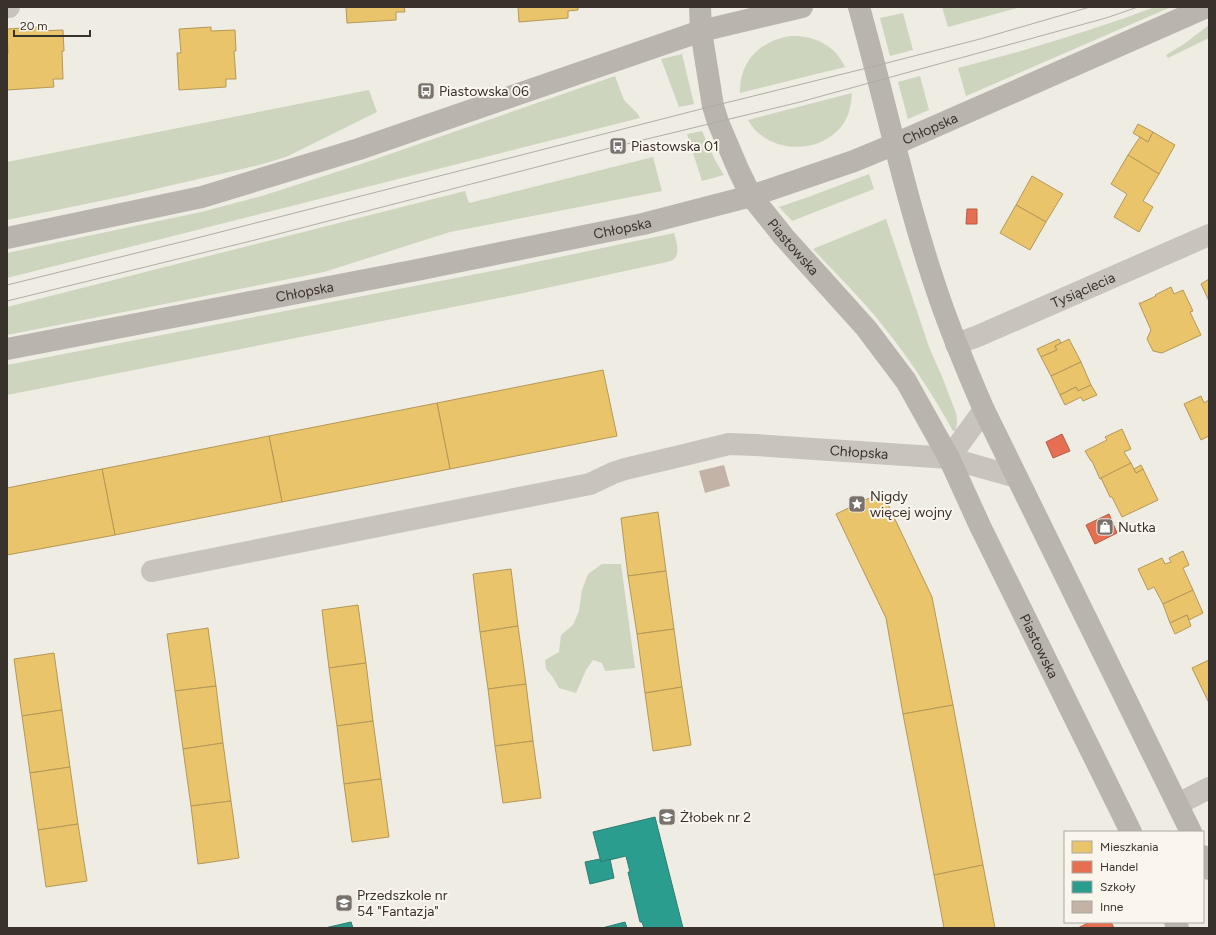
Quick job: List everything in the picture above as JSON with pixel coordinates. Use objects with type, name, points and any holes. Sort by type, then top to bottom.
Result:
[{"type":"main road","name":"Piastowska","points":[[700,7],[701,31],[713,106],[718,122],[751,196],[784,237],[866,328],[906,381],[949,458],[980,526],[1131,831]]},
{"type":"main road","points":[[7,238],[202,197],[359,149],[701,31],[802,7]]},
{"type":"main road","points":[[859,7],[917,227],[938,296],[956,344],[984,410],[1016,477],[1191,831]]},
{"type":"main road","name":"Chłopska","points":[[7,349],[417,270],[643,224],[751,196],[854,161],[1207,7]]},
{"type":"main road","points":[[1204,858],[1209,869]]},
{"type":"street","name":"Tysiąclecia","points":[[956,344],[985,333],[1209,235]]},
{"type":"street","points":[[984,410],[949,458],[1016,477]]},
{"type":"street","name":"Chłopska","points":[[152,571],[590,484],[625,468],[729,444],[756,444],[949,458]]},
{"type":"street","points":[[1178,804],[1209,788]]},
{"type":"green space","points":[[942,7],[1021,7],[948,27]]},
{"type":"green space","points":[[1155,7],[1171,7],[966,96],[958,68],[1057,40]]},
{"type":"green space","points":[[903,13],[913,50],[890,56],[880,18]]},
{"type":"green space","points":[[1209,25],[1209,38],[1168,58],[1166,55],[1184,44]]},
{"type":"green space","points":[[790,36],[807,37],[823,43],[836,53],[845,67],[740,93],[743,71],[753,54],[769,43]]},
{"type":"green space","points":[[682,54],[694,104],[679,107],[661,59]]},
{"type":"green space","points":[[615,76],[624,100],[640,118],[7,278],[7,253],[201,212],[265,195],[361,164]]},
{"type":"green space","points":[[920,76],[929,110],[908,119],[898,82]]},
{"type":"green space","points":[[369,90],[377,112],[286,157],[259,165],[125,196],[7,220],[7,162]]},
{"type":"green space","points":[[852,93],[850,109],[843,124],[826,140],[814,144],[801,147],[776,143],[765,138],[755,130],[748,120]]},
{"type":"green space","points":[[702,131],[715,160],[724,175],[702,181],[687,134]]},
{"type":"green space","points":[[653,157],[662,191],[450,232],[324,272],[7,335],[7,307],[465,191],[469,203]]},
{"type":"green space","points":[[869,174],[874,189],[792,221],[779,207],[811,196]]},
{"type":"green space","points":[[886,219],[929,347],[956,413],[956,431],[953,431],[924,382],[882,325],[863,302],[813,249]]},
{"type":"green space","points":[[674,233],[677,254],[673,260],[667,262],[504,297],[7,395],[7,365],[512,267]]},
{"type":"green space","points":[[602,564],[621,564],[635,668],[605,671],[602,663],[593,660],[586,670],[576,693],[559,688],[546,669],[545,660],[559,652],[561,635],[573,625],[579,611],[582,590],[588,574]]},
{"type":"building: Mieszkania","points":[[346,7],[404,7],[405,12],[396,12],[396,20],[347,23]]},
{"type":"building: Mieszkania","points":[[518,7],[578,7],[578,10],[568,11],[568,18],[519,22]]},
{"type":"building: Mieszkania","points":[[39,27],[39,31],[63,30],[63,79],[53,79],[54,87],[7,90],[7,29]]},
{"type":"building: Mieszkania","points":[[211,27],[211,31],[235,30],[236,51],[234,51],[236,79],[226,79],[226,87],[179,90],[177,53],[181,53],[179,29]]},
{"type":"building: Mieszkania","points":[[1138,124],[1153,132],[1148,142],[1133,133]]},
{"type":"building: Mieszkania","points":[[1153,132],[1175,145],[1159,174],[1128,155],[1140,137],[1148,142]]},
{"type":"building: Mieszkania","points":[[1128,155],[1159,174],[1143,201],[1153,207],[1139,232],[1114,217],[1127,194],[1111,184]]},
{"type":"building: Mieszkania","points":[[1032,176],[1063,194],[1046,222],[1016,205]]},
{"type":"building: Mieszkania","points":[[1016,205],[1046,222],[1030,250],[1000,233]]},
{"type":"building: Mieszkania","points":[[1209,279],[1209,301],[1201,284]]},
{"type":"building: Mieszkania","points":[[1171,287],[1174,294],[1183,290],[1193,311],[1190,312],[1201,335],[1162,353],[1153,351],[1147,339],[1151,330],[1139,303],[1156,296],[1155,295]]},
{"type":"building: Mieszkania","points":[[1059,339],[1061,343],[1055,346],[1057,350],[1041,357],[1037,349]]},
{"type":"building: Mieszkania","points":[[1069,339],[1081,362],[1051,376],[1041,357],[1057,350],[1055,346]]},
{"type":"building: Mieszkania","points":[[1081,362],[1091,385],[1078,391],[1076,387],[1060,395],[1051,376]]},
{"type":"building: Mieszkania","points":[[603,370],[617,436],[450,469],[437,403]]},
{"type":"building: Mieszkania","points":[[1091,385],[1097,395],[1083,401],[1081,397],[1065,405],[1060,395],[1076,387],[1078,391]]},
{"type":"building: Mieszkania","points":[[1201,396],[1204,403],[1209,400],[1209,436],[1201,440],[1184,404]]},
{"type":"building: Mieszkania","points":[[437,403],[450,469],[282,502],[269,436]]},
{"type":"building: Mieszkania","points":[[1122,429],[1131,449],[1124,452],[1131,463],[1100,479],[1092,461],[1085,451],[1107,440],[1105,437]]},
{"type":"building: Mieszkania","points":[[269,436],[282,502],[115,535],[102,469]]},
{"type":"building: Mieszkania","points":[[1131,463],[1136,473],[1143,469],[1158,500],[1122,517],[1101,478]]},
{"type":"building: Mieszkania","points":[[1141,465],[1143,469],[1136,473],[1134,469]]},
{"type":"building: Mieszkania","points":[[102,469],[115,535],[7,555],[7,488]]},
{"type":"building: Mieszkania","points":[[882,492],[932,597],[953,705],[903,714],[886,618],[836,514]]},
{"type":"building: Mieszkania","points":[[658,512],[666,571],[628,576],[621,518]]},
{"type":"building: Mieszkania","points":[[1183,551],[1189,565],[1183,568],[1193,590],[1163,604],[1154,587],[1148,590],[1138,569],[1162,558],[1165,564],[1171,562],[1169,558]]},
{"type":"building: Mieszkania","points":[[511,569],[518,626],[480,632],[473,574]]},
{"type":"building: Mieszkania","points":[[666,571],[674,629],[637,634],[628,576]]},
{"type":"building: Mieszkania","points":[[1193,590],[1203,613],[1189,620],[1187,615],[1170,623],[1163,604]]},
{"type":"building: Mieszkania","points":[[358,605],[366,663],[329,668],[322,610]]},
{"type":"building: Mieszkania","points":[[1187,615],[1191,626],[1175,634],[1170,623]]},
{"type":"building: Mieszkania","points":[[518,626],[526,684],[488,689],[480,632]]},
{"type":"building: Mieszkania","points":[[208,628],[216,686],[175,691],[167,634]]},
{"type":"building: Mieszkania","points":[[674,629],[682,687],[645,693],[637,634]]},
{"type":"building: Mieszkania","points":[[54,653],[62,710],[22,716],[14,659]]},
{"type":"building: Mieszkania","points":[[1209,660],[1209,703],[1192,668]]},
{"type":"building: Mieszkania","points":[[366,663],[373,721],[337,726],[329,668]]},
{"type":"building: Mieszkania","points":[[526,684],[533,741],[495,746],[488,689]]},
{"type":"building: Mieszkania","points":[[216,686],[223,743],[183,749],[175,691]]},
{"type":"building: Mieszkania","points":[[682,687],[691,745],[653,751],[645,693]]},
{"type":"building: Mieszkania","points":[[953,705],[983,865],[934,875],[903,714]]},
{"type":"building: Mieszkania","points":[[62,710],[70,767],[30,773],[22,716]]},
{"type":"building: Mieszkania","points":[[373,721],[381,779],[344,784],[337,726]]},
{"type":"building: Mieszkania","points":[[533,741],[541,798],[503,803],[495,746]]},
{"type":"building: Mieszkania","points":[[223,743],[231,801],[191,806],[183,749]]},
{"type":"building: Mieszkania","points":[[70,767],[78,824],[38,830],[30,773]]},
{"type":"building: Mieszkania","points":[[381,779],[389,837],[352,842],[344,784]]},
{"type":"building: Mieszkania","points":[[231,801],[239,858],[198,864],[191,806]]},
{"type":"building: Mieszkania","points":[[78,824],[87,881],[46,887],[38,830]]},
{"type":"building: Mieszkania","points":[[983,865],[995,928],[944,928],[934,875]]},
{"type":"building: Handel","points":[[967,209],[977,209],[977,224],[966,224]]},
{"type":"building: Handel","points":[[1062,434],[1070,451],[1053,458],[1046,442]]},
{"type":"building: Handel","points":[[1109,514],[1117,533],[1095,544],[1086,525]]},
{"type":"building: Handel","points":[[1088,923],[1112,923],[1114,928],[1078,928]]},
{"type":"building: Szkoły","points":[[655,817],[683,928],[644,928],[642,922],[640,922],[628,872],[630,872],[626,856],[601,862],[593,832]]},
{"type":"building: Szkoły","points":[[600,859],[601,862],[610,859],[614,878],[590,884],[585,862]]},
{"type":"building: Szkoły","points":[[351,922],[353,928],[325,928]]},
{"type":"building: Szkoły","points":[[625,922],[627,928],[602,928]]},
{"type":"building: Inne","points":[[724,465],[730,486],[705,493],[699,471]]},
{"type":"tram line","points":[[7,285],[875,66],[980,39],[1090,7]]},
{"type":"tram line","points":[[7,301],[255,240],[618,146],[800,102],[1106,18],[1138,7]]},
{"type":"place","name":"Piastowska 06","points":[[426,91]]},
{"type":"place","name":"Piastowska 01","points":[[618,146]]},
{"type":"place","name":"Nigdy więcej wojny","points":[[857,504]]},
{"type":"place","name":"Nutka","points":[[1105,527]]},
{"type":"place","name":"Żłobek nr 2","points":[[667,817]]},
{"type":"place","name":"Przedszkole nr 54 \"Fantazja\"","points":[[344,903]]}]
